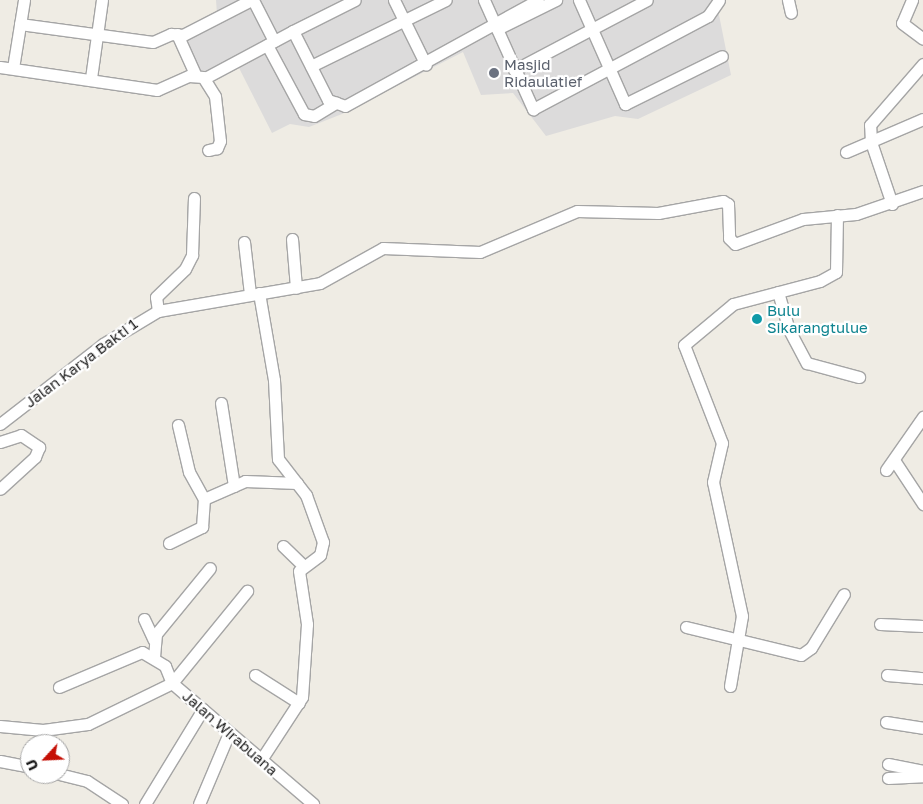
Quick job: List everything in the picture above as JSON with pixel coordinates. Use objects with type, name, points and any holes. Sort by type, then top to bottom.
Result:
[{"type":"street","points":[[14,68],[24,0]]},
{"type":"street","points":[[92,78],[102,0]]},
{"type":"street","points":[[20,24],[98,33],[153,42],[177,34],[252,0],[304,114],[314,116],[336,103]]},
{"type":"street","points":[[0,67],[92,78],[157,90],[200,77],[355,0]]},
{"type":"street","points":[[394,0],[426,65]]},
{"type":"street","points":[[311,66],[446,0]]},
{"type":"street","points":[[484,0],[493,27],[533,109],[708,16],[719,0]]},
{"type":"street","points":[[293,31],[328,100],[344,106],[426,65],[538,0]]},
{"type":"street","points":[[493,27],[556,0]]},
{"type":"street","points":[[579,0],[589,31],[625,104],[722,56]]},
{"type":"street","points":[[514,70],[647,0]]},
{"type":"street","points":[[788,0],[791,13]]},
{"type":"street","points":[[912,0],[902,23],[923,39]]},
{"type":"street","points":[[177,34],[200,77],[215,96],[220,142],[217,148],[208,150]]},
{"type":"street","points":[[892,204],[871,142],[874,118],[923,64]]},
{"type":"street","points":[[846,152],[923,119]]},
{"type":"street","points":[[194,198],[192,255],[185,269],[156,297],[158,311],[296,288],[335,277],[376,250],[480,252],[577,211],[658,213],[723,201],[728,204],[729,238],[735,244],[803,220],[892,204],[923,192]]},
{"type":"street","points":[[730,686],[742,638],[732,557],[712,482],[722,443],[684,345],[726,308],[836,272],[837,215]]},
{"type":"street","points":[[292,238],[296,288]]},
{"type":"street","points":[[244,242],[274,380],[277,453],[282,468],[297,483],[323,542],[320,555],[303,565],[299,576],[308,661],[299,703],[261,760]]},
{"type":"street","points":[[778,292],[788,328],[807,363],[858,377]]},
{"type":"street","name":"Jalan Karya Bakti 1","points":[[0,424],[103,344],[158,311]]},
{"type":"street","points":[[221,403],[234,486]]},
{"type":"street","points":[[886,470],[919,431],[923,417]]},
{"type":"street","points":[[169,542],[202,526],[204,499],[189,472],[178,425]]},
{"type":"street","points":[[0,442],[21,435],[39,447],[35,458],[0,488]]},
{"type":"street","points":[[894,460],[923,504]]},
{"type":"street","points":[[204,499],[245,481],[297,483]]},
{"type":"street","points":[[283,546],[303,565]]},
{"type":"street","points":[[154,640],[210,568]]},
{"type":"street","points":[[172,683],[247,591]]},
{"type":"street","points":[[686,627],[742,638],[801,655],[811,648],[844,594]]},
{"type":"street","points":[[144,619],[154,640],[154,657]]},
{"type":"street","points":[[880,624],[923,626]]},
{"type":"street","points":[[59,687],[142,652],[154,657],[168,669],[172,683]]},
{"type":"street","points":[[255,675],[299,703]]},
{"type":"street","points":[[887,675],[923,678]]},
{"type":"street","name":"Jalan Wirabuana","points":[[0,726],[43,730],[88,724],[172,683],[313,804]]},
{"type":"street","points":[[145,804],[203,709]]},
{"type":"street","points":[[886,722],[923,728]]},
{"type":"street","points":[[199,804],[229,733]]},
{"type":"street","points":[[0,761],[20,765]]},
{"type":"street","points":[[888,764],[923,770]]},
{"type":"street","points":[[888,778],[923,776]]},
{"type":"street","points":[[70,777],[87,781],[122,804]]},
{"type":"shaded area","points":[[216,0],[716,0],[731,75],[638,119],[615,116],[546,136],[513,93],[481,95],[463,52],[342,114],[309,127],[290,124],[272,133],[238,66],[201,83],[179,31],[217,14]]},
{"type":"place","name":"Masjid Ridaulatief","points":[[494,73]]},
{"type":"place","name":"Bulu Sikarangtulue","points":[[757,319]]}]
